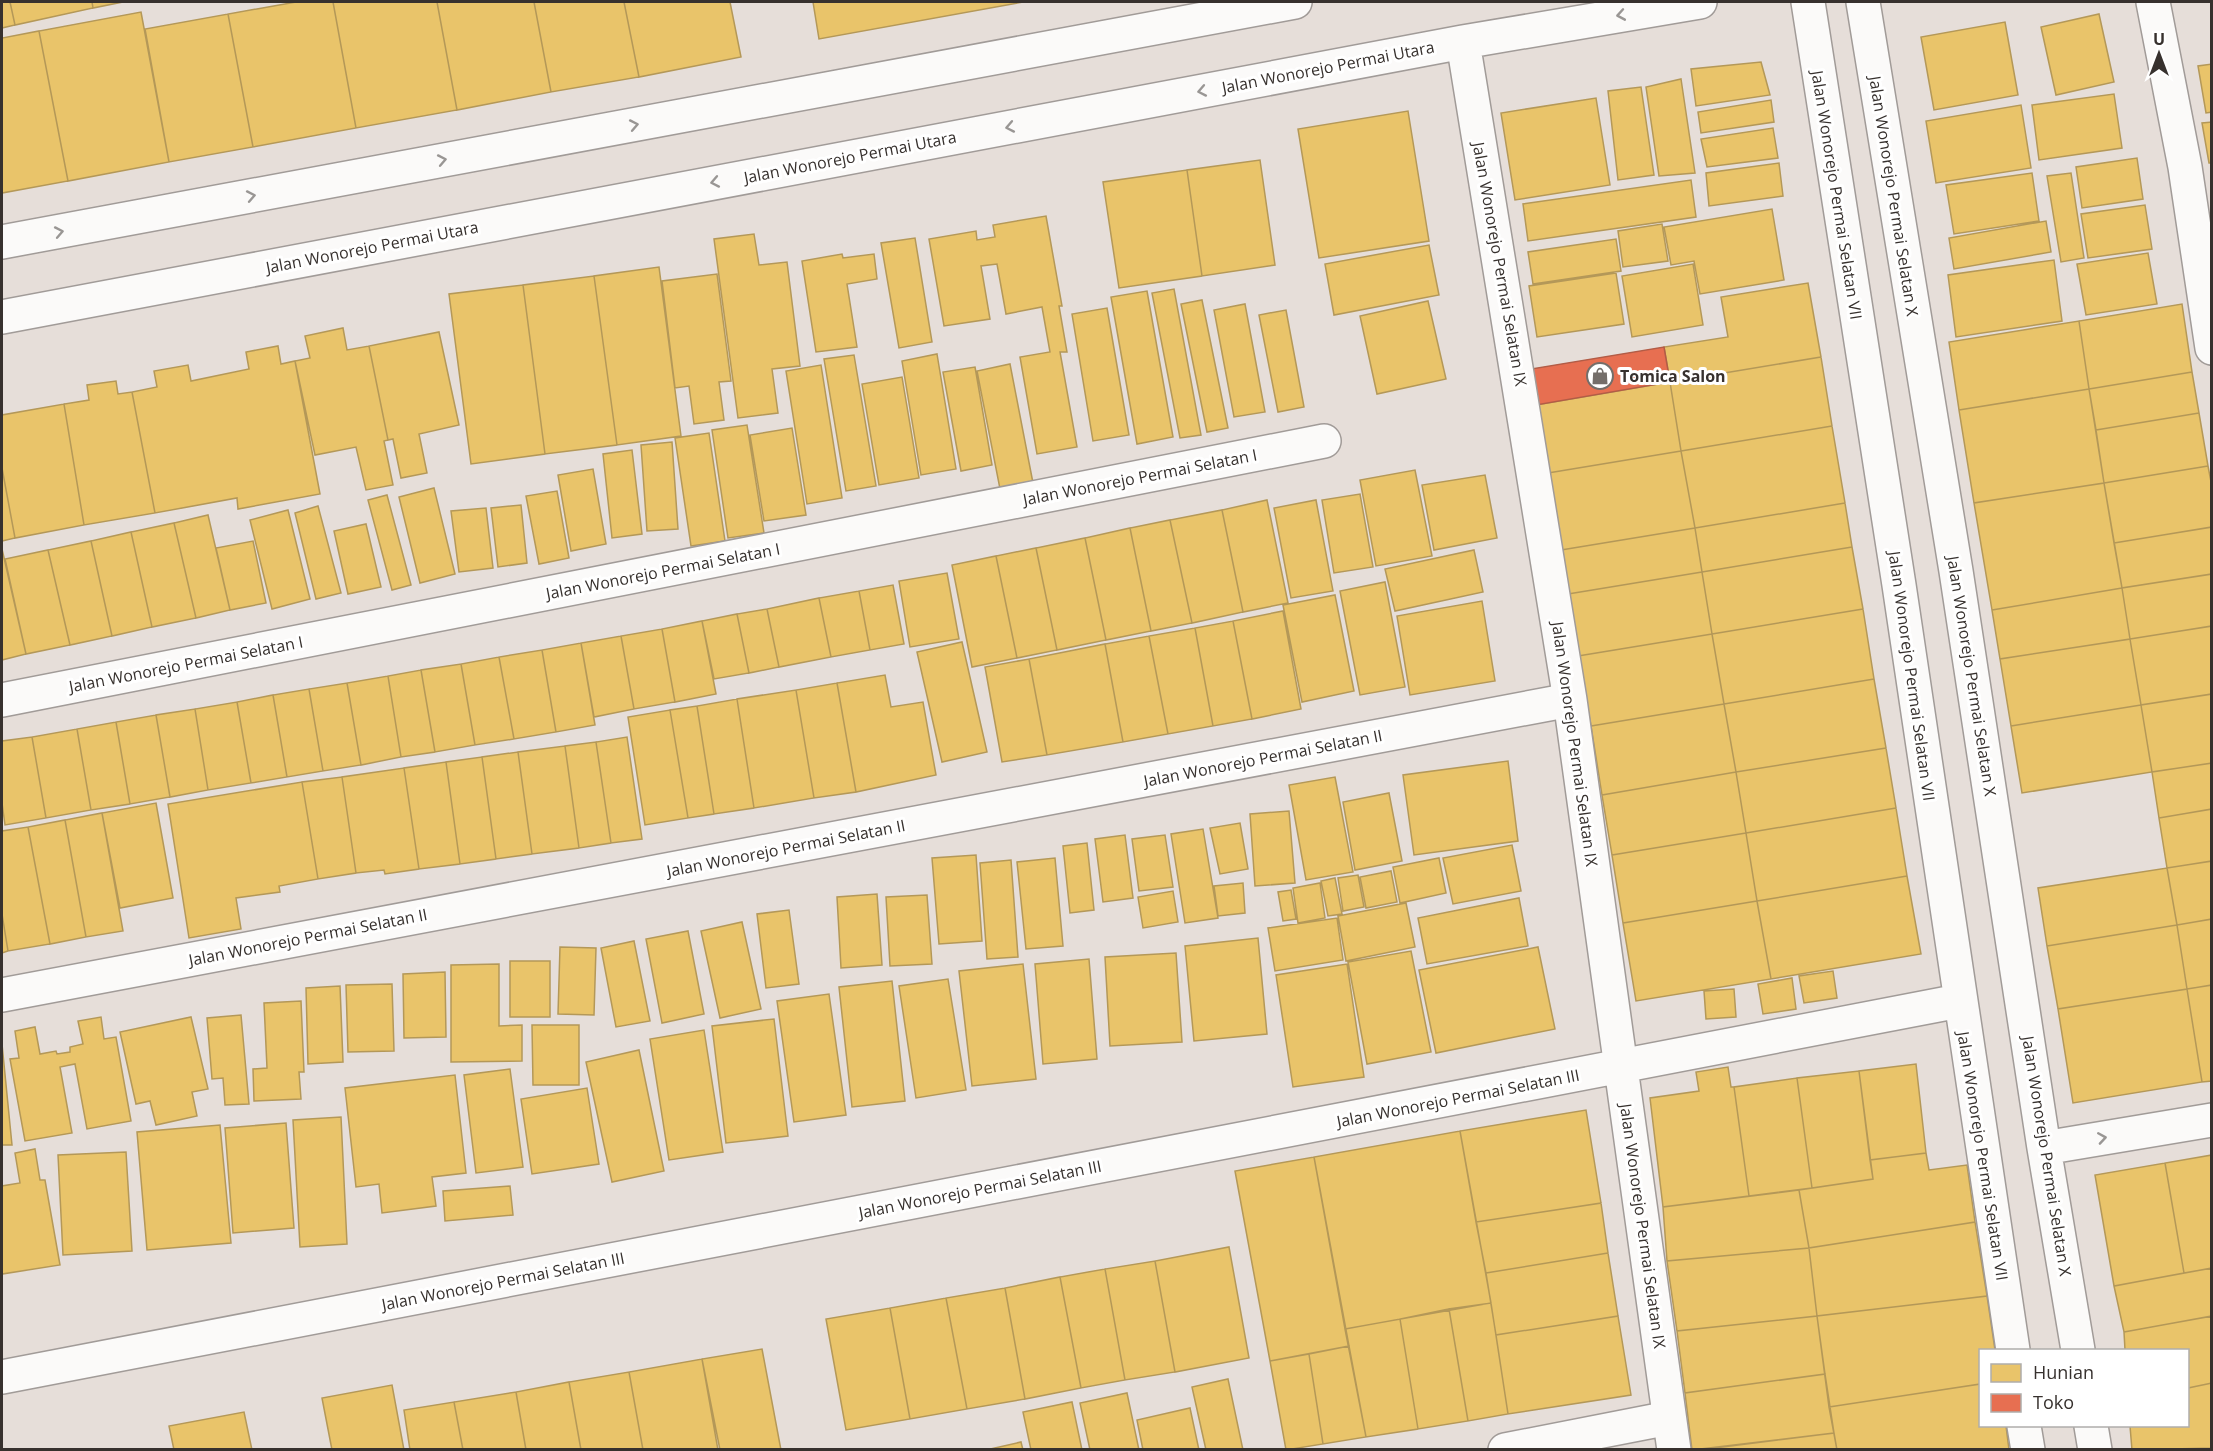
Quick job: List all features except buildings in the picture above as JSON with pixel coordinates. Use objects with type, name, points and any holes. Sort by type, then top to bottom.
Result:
[{"type":"street","points":[[2,242],[1295,2]]},
{"type":"street","name":"Jalan Wonorejo Permai Utara","points":[[2,316],[1463,42],[1700,2]]},
{"type":"street","name":"Jalan Wonorejo Permai Selatan VII","points":[[1808,2],[2013,1349]]},
{"type":"street","name":"Jalan Wonorejo Permai Selatan X","points":[[1863,2],[1956,571],[2044,1148],[2078,1349]]},
{"type":"street","points":[[2153,2],[2206,271],[2211,348]]},
{"type":"street","name":"Jalan Wonorejo Permai Selatan IX","points":[[1463,42],[1570,700],[1672,1434]]},
{"type":"street","name":"Jalan Wonorejo Permai Selatan I","points":[[2,700],[1324,441]]},
{"type":"street","name":"Jalan Wonorejo Permai Selatan II","points":[[2,995],[1570,700]]},
{"type":"street","name":"Jalan Wonorejo Permai Selatan III","points":[[2,1377],[1959,1002]]},
{"type":"street","points":[[2044,1148],[2211,1120]]},
{"type":"street","points":[[2024,1427],[2028,1449]]},
{"type":"street","points":[[2091,1427],[2095,1449]]},
{"type":"street","points":[[1505,1449],[1672,1434]]},
{"type":"place","name":"Tomica Salon","points":[[1600,376]]}]
